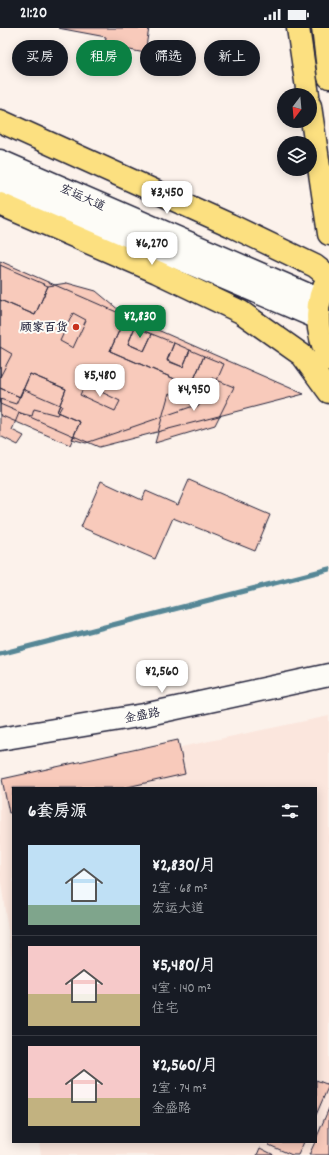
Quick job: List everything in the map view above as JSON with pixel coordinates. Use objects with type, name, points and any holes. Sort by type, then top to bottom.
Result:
[{"type":"highway","points":[[298,28],[307,88]]},
{"type":"highway","points":[[323,28],[329,77]]},
{"type":"highway","points":[[0,121],[230,225],[315,266],[329,277],[318,309],[320,337],[329,360]]},
{"type":"highway","points":[[313,128],[329,234]]},
{"type":"highway","points":[[0,204],[157,272],[241,312],[302,355],[329,392]]},
{"type":"main road","name":"宏运大道","points":[[0,161],[318,309]]},
{"type":"main road","name":"宏运大道","points":[[0,182],[318,309]]},
{"type":"main road","name":"金盛路","points":[[0,739],[144,715],[329,675]]},
{"type":"shaded area","points":[[329,716],[329,1155],[41,1155],[39,1143],[317,1143],[317,787],[12,787],[12,958],[0,876],[0,785]]},
{"type":"building","points":[[58,28],[149,28],[147,40],[140,40],[140,52],[132,50],[132,40],[106,40],[106,37]]},
{"type":"building","name":"顾家百货","points":[[0,261],[304,394],[99,447],[0,404]]},
{"type":"building","points":[[0,265],[48,286],[35,315],[0,300]]},
{"type":"building","points":[[67,283],[96,291],[120,311],[123,322],[110,351],[191,386],[204,356],[224,364],[208,401],[86,443],[72,439],[80,422],[57,412],[66,389],[30,374],[20,397],[0,388],[0,300],[35,315],[48,286]]},
{"type":"building","points":[[73,313],[86,320],[73,348],[60,341]]},
{"type":"building","points":[[123,322],[135,327],[128,344],[144,351],[152,334],[174,343],[167,361],[183,367],[190,350],[204,356],[191,386],[110,351]]},
{"type":"building","points":[[135,327],[152,334],[144,351],[128,344]]},
{"type":"building","points":[[174,343],[190,350],[183,367],[167,360]]},
{"type":"building","points":[[0,347],[12,354],[0,377]]},
{"type":"building","points":[[30,374],[66,389],[57,412],[80,422],[70,445],[0,415],[0,388],[20,397]]},
{"type":"building","points":[[212,378],[234,387],[215,425],[155,443],[169,393],[198,407]]},
{"type":"building","points":[[85,384],[120,401],[115,411],[80,395]]},
{"type":"building","points":[[23,389],[62,406],[57,415],[34,409],[32,416],[19,413],[12,430],[24,436],[18,445],[0,436],[0,399],[16,404]]},
{"type":"building","points":[[189,480],[270,515],[255,551],[173,518],[155,559],[81,527],[101,481],[142,500],[146,491],[178,505]]},
{"type":"building","points":[[178,740],[185,774],[127,787],[12,787],[12,812],[9,813],[2,779]]},
{"type":"building","points":[[317,1080],[329,1085],[317,1113]]},
{"type":"building","points":[[329,1108],[329,1155],[309,1155],[315,1143],[317,1143],[317,1137]]},
{"type":"building","points":[[270,1143],[304,1143],[298,1155],[292,1155],[269,1145]]},
{"type":"building","points":[[260,1148],[274,1155],[257,1155]]},
{"type":"waterway","points":[[0,654],[329,569]]},
{"type":"place","name":"顾家百货","points":[[76,327]]}]
